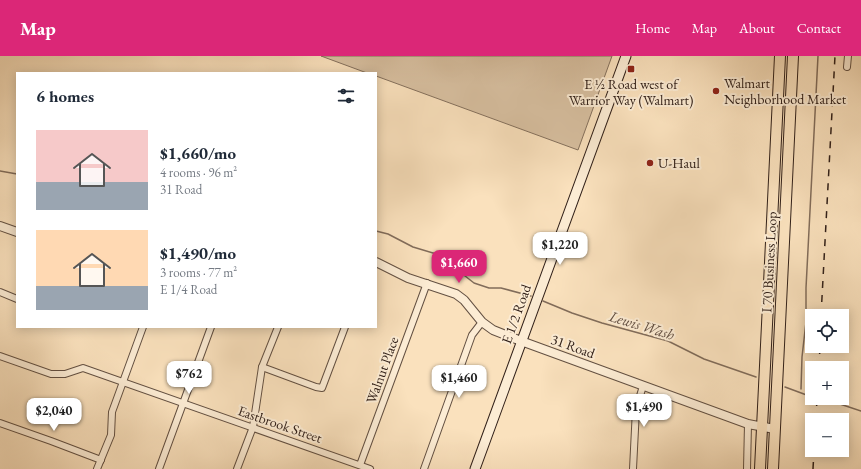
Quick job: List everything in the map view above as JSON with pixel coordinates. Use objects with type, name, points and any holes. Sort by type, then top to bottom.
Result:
[{"type":"main road","name":"E 1/2 Road","points":[[475,469],[626,56]]},
{"type":"main road","name":"I 70 Business Loop","points":[[760,469],[779,83],[779,56]]},
{"type":"main road","name":"I 70 Business Loop","points":[[773,469],[793,56]]},
{"type":"street","points":[[847,66],[848,56]]},
{"type":"street","points":[[0,226],[16,232]]},
{"type":"street","name":"31 Road","points":[[377,262],[408,278],[456,294],[464,300],[482,322],[493,330],[748,424],[775,429]]},
{"type":"street","name":"Walnut Place","points":[[360,465],[426,284]]},
{"type":"street","points":[[0,292],[16,299]]},
{"type":"street","points":[[424,469],[472,335],[482,322]]},
{"type":"street","points":[[97,469],[110,435],[112,412],[143,328]]},
{"type":"street","points":[[159,469],[212,328]]},
{"type":"street","points":[[237,469],[253,427],[262,367],[278,328]]},
{"type":"street","points":[[262,367],[322,388],[345,328]]},
{"type":"street","name":"Eastbrook Street","points":[[0,356],[51,374],[66,374],[83,368],[370,469]]},
{"type":"street","points":[[633,469],[636,409],[643,386]]},
{"type":"street","points":[[0,423],[101,460]]},
{"type":"street","points":[[747,469],[748,424]]},
{"type":"shaded area","points":[[321,56],[612,56],[578,150],[377,76],[377,72],[364,72]]},
{"type":"waterway","points":[[801,389],[802,357],[806,322],[806,288],[818,56]]},
{"type":"waterway","name":"Lewis Wash","points":[[0,171],[16,174]]},
{"type":"waterway","name":"Lewis Wash","points":[[377,231],[388,234],[413,247],[453,259],[460,272],[474,283],[489,288],[501,288],[531,296]]},
{"type":"waterway","name":"Lewis Wash","points":[[543,301],[602,323],[668,341],[704,359],[756,377]]},
{"type":"waterway","name":"Lewis Wash","points":[[785,387],[805,394]]},
{"type":"waterway","name":"Lewis Wash","points":[[843,405],[861,411]]},
{"type":"railway","points":[[821,309],[835,56]]},
{"type":"railway","points":[[819,361],[820,353]]},
{"type":"railway","points":[[816,413],[817,405]]},
{"type":"railway","points":[[813,469],[814,457]]},
{"type":"place","name":"E ½ Road west of Warrior Way (Walmart)","points":[[631,69]]},
{"type":"place","name":"Walmart Neighborhood Market","points":[[716,91]]},
{"type":"place","name":"U-Haul","points":[[650,163]]}]
